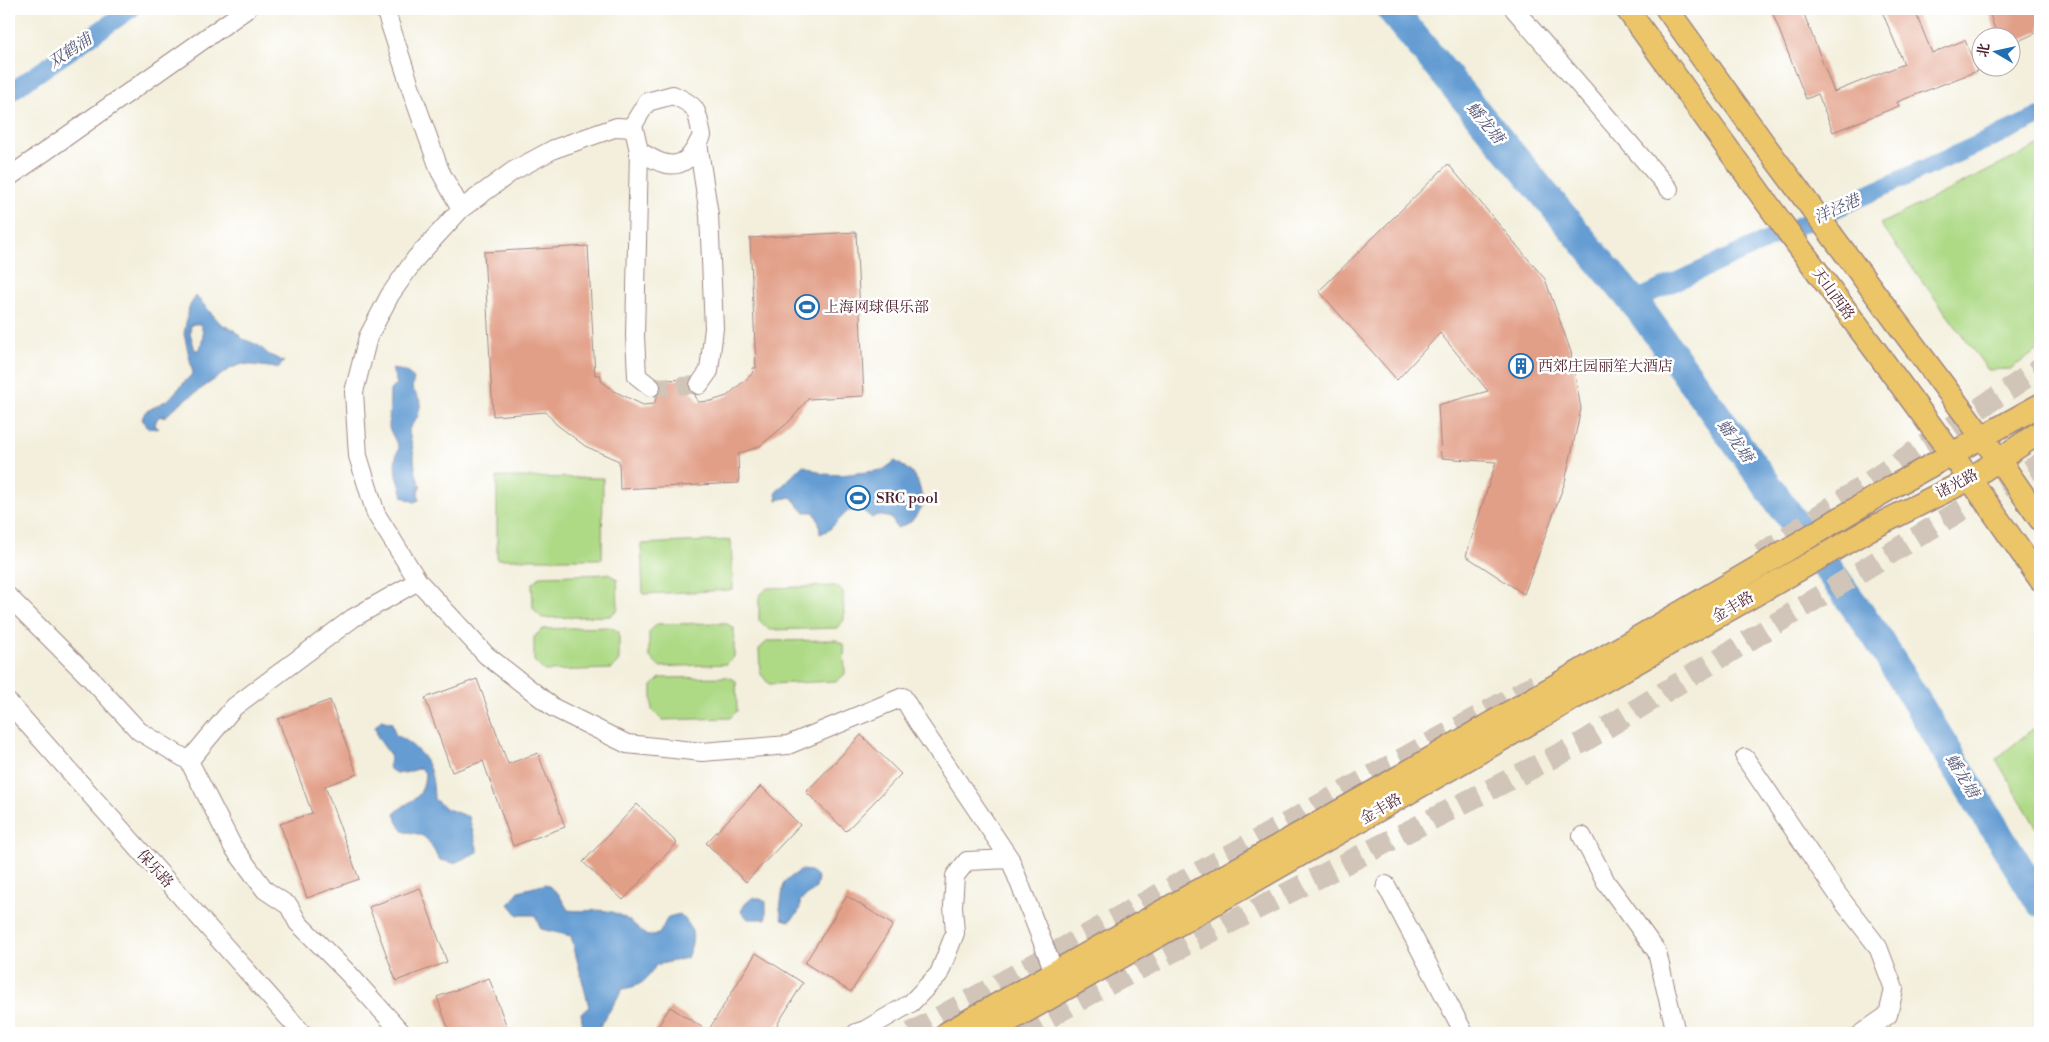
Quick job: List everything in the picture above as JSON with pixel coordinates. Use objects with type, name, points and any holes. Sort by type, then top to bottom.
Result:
[{"type":"main road","name":"天山西路","points":[[1626,9],[1970,479],[2040,579]]},
{"type":"main road","points":[[1668,9],[1764,144],[1999,460],[2040,519]]},
{"type":"main road","points":[[947,1033],[1058,982],[1374,790],[1767,562],[1854,509],[2040,405]]},
{"type":"main road","name":"诸光路","points":[[1774,584],[1870,529],[1970,479],[2040,432]]},
{"type":"main road","name":"金丰路","points":[[988,1033],[1058,982],[1774,584]]},
{"type":"street","points":[[9,177],[247,9]]},
{"type":"street","points":[[385,9],[440,170],[461,209]]},
{"type":"street","points":[[1514,9],[1668,189]]},
{"type":"street","points":[[640,151],[662,165],[682,162],[688,158],[702,136],[696,109],[673,95],[647,102],[633,128],[640,151],[635,336],[637,376],[651,387]]},
{"type":"street","points":[[633,128],[617,127],[554,149],[513,171],[461,209],[416,258],[390,295],[368,337],[354,392],[358,456],[376,514],[418,581],[494,661],[554,708],[627,744],[702,752],[788,745],[904,696],[917,721],[1010,859],[1058,982]]},
{"type":"street","points":[[698,143],[709,215],[714,328],[709,371],[699,385]]},
{"type":"street","points":[[188,761],[234,708],[353,618],[418,581]]},
{"type":"street","points":[[9,597],[140,731],[188,761],[233,847],[265,890],[289,906],[298,923],[348,973],[402,1033]]},
{"type":"street","name":"保乐路","points":[[9,703],[302,1033]]},
{"type":"street","points":[[1745,758],[1838,895],[1878,947],[1894,989],[1888,1015],[1862,1033]]},
{"type":"street","points":[[1582,836],[1606,882],[1657,952],[1676,1033]]},
{"type":"street","points":[[856,1033],[866,1030],[911,1003],[939,974],[955,933],[953,906],[954,876],[967,861],[1010,859]]},
{"type":"street","points":[[1386,885],[1464,1033]]},
{"type":"green space","points":[[2040,145],[2040,349],[2010,369],[1988,370],[1880,224]]},
{"type":"green space","points":[[497,477],[603,478],[602,559],[497,559]]},
{"type":"green space","points":[[731,540],[733,590],[643,594],[641,544]]},
{"type":"green space","points":[[608,574],[617,579],[618,609],[610,616],[542,618],[533,608],[532,584],[541,576]]},
{"type":"green space","points":[[835,586],[843,591],[844,620],[837,628],[769,630],[759,620],[759,596],[767,588]]},
{"type":"green space","points":[[725,623],[734,628],[734,657],[727,664],[659,667],[649,656],[649,632],[657,624]]},
{"type":"green space","points":[[610,627],[619,632],[619,661],[612,669],[544,671],[534,661],[534,637],[543,629]]},
{"type":"green space","points":[[836,640],[844,645],[845,674],[837,681],[769,684],[760,673],[759,649],[768,641]]},
{"type":"green space","points":[[728,677],[736,681],[737,711],[730,718],[662,720],[652,710],[652,686],[660,678]]},
{"type":"green space","points":[[2040,723],[2040,834],[1996,759]]},
{"type":"water","points":[[196,296],[221,324],[234,330],[243,339],[258,345],[268,354],[284,362],[278,368],[243,364],[231,368],[178,405],[166,416],[158,417],[155,424],[158,429],[148,428],[142,419],[145,412],[169,399],[193,373],[184,334],[189,307]],"holes":[[[200,324],[203,331],[202,340],[199,350],[195,350],[190,333],[191,325]]]},
{"type":"water","points":[[392,369],[405,371],[414,378],[412,388],[421,402],[418,416],[409,429],[416,472],[421,486],[418,491],[419,500],[414,502],[403,497],[395,467],[399,448],[389,428],[390,390],[397,384]]},
{"type":"water","name":"SRC pool","points":[[895,461],[913,474],[920,490],[923,506],[911,522],[897,528],[891,518],[877,515],[872,518],[862,510],[848,511],[829,530],[820,534],[819,522],[814,512],[804,512],[791,497],[777,500],[776,492],[803,465],[823,474],[841,475],[883,470]]},
{"type":"water","points":[[381,720],[392,723],[395,734],[414,747],[425,760],[432,777],[434,799],[445,808],[469,817],[478,852],[454,863],[440,860],[424,837],[405,832],[398,823],[395,813],[419,794],[424,782],[425,773],[420,768],[399,773],[388,767],[391,756],[378,738],[375,727]]},
{"type":"water","points":[[801,870],[811,871],[818,878],[816,888],[800,901],[799,911],[794,917],[789,921],[782,919],[780,909],[784,882]]},
{"type":"water","points":[[546,884],[558,893],[568,910],[603,910],[613,912],[629,921],[647,936],[659,934],[668,917],[680,914],[689,925],[693,940],[687,958],[656,965],[650,975],[639,984],[623,989],[597,1031],[583,1027],[581,1013],[589,1007],[571,936],[541,929],[535,915],[518,915],[509,904],[519,891]]},
{"type":"water","points":[[752,898],[761,898],[766,902],[766,919],[748,919],[741,911]]},
{"type":"building","points":[[1771,9],[1802,9],[1834,92],[1904,64],[1881,9],[1914,9],[1932,53],[1965,40],[1972,58],[1972,73],[1897,102],[1899,106],[1833,132],[1818,94],[1806,99]]},
{"type":"building","points":[[1988,9],[2040,9],[2040,31],[2022,39],[2022,28],[1995,28]]},
{"type":"building","name":"西郊庄园丽笙大酒店","points":[[1448,164],[1545,279],[1571,352],[1581,409],[1565,482],[1524,594],[1466,556],[1496,462],[1441,458],[1438,405],[1488,391],[1440,333],[1397,380],[1319,291]]},
{"type":"building","name":"上海网球俱乐部","points":[[856,232],[864,396],[808,399],[790,421],[760,446],[738,454],[739,483],[620,489],[619,461],[585,446],[556,424],[546,412],[493,416],[484,252],[588,246],[595,375],[601,375],[601,381],[616,392],[643,405],[654,404],[664,380],[689,379],[689,389],[695,395],[698,402],[711,401],[727,396],[752,374],[753,368],[756,368],[750,238]]},
{"type":"building","points":[[477,679],[508,764],[538,753],[565,827],[513,846],[483,761],[452,772],[425,698]]},
{"type":"building","points":[[330,700],[357,774],[325,786],[359,879],[307,898],[280,824],[312,813],[278,719]]},
{"type":"building","points":[[861,735],[901,774],[846,831],[806,792]]},
{"type":"building","points":[[761,786],[800,825],[746,882],[706,843]]},
{"type":"building","points":[[637,804],[677,843],[623,900],[583,862]]},
{"type":"building","points":[[420,888],[447,962],[396,981],[369,907]]},
{"type":"building","points":[[847,896],[893,925],[851,992],[805,963]]},
{"type":"building","points":[[756,953],[803,983],[772,1033],[654,1033],[670,1007],[708,1031]]},
{"type":"building","points":[[489,978],[509,1033],[450,1033],[437,997]]},
{"type":"waterway","name":"双鹤浦","points":[[9,93],[131,9]]},
{"type":"waterway","name":"蟠龙塘","points":[[1391,9],[1641,311],[1875,634],[2040,902]]},
{"type":"waterway","name":"洋泾港","points":[[1633,301],[2040,116]]},
{"type":"tunnel","points":[[1760,555],[2040,368]]},
{"type":"tunnel","points":[[651,387],[699,385]]},
{"type":"tunnel","points":[[1021,1033],[1092,993],[1583,742],[1943,521],[2040,464]]},
{"type":"tunnel","points":[[911,1033],[1540,682]]},
{"type":"place","name":"上海网球俱乐部","points":[[807,307]]},
{"type":"place","name":"西郊庄园丽笙大酒店","points":[[1521,366]]},
{"type":"place","name":"SRC pool","points":[[858,498]]}]
